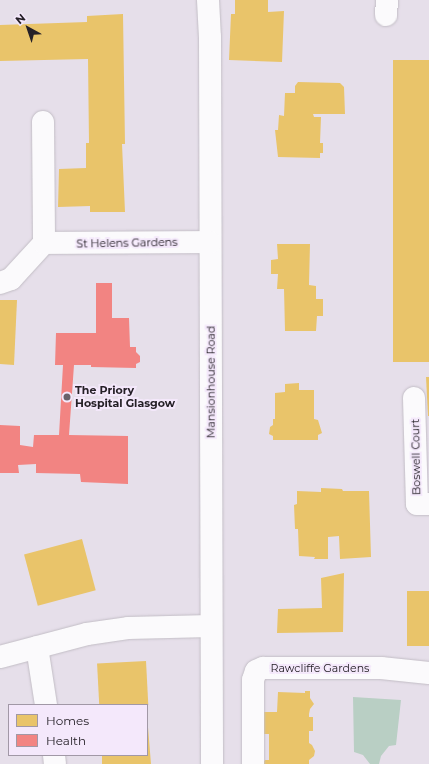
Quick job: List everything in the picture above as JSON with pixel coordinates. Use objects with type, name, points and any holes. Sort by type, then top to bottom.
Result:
[{"type":"street","name":"Mansionhouse Road","points":[[208,0],[210,37],[212,764]]},
{"type":"street","points":[[0,283],[11,279],[44,243],[43,122]]},
{"type":"street","name":"St Helens Gardens","points":[[44,243],[210,242]]},
{"type":"street","name":"Boswell Court","points":[[414,398],[417,504],[429,504]]},
{"type":"street","points":[[0,657],[87,634],[128,628],[211,626]]},
{"type":"street","points":[[37,647],[46,704]]},
{"type":"street","name":"Rawcliffe Gardens","points":[[252,764],[253,680],[256,671],[263,668],[374,668],[429,673]]},
{"type":"green space","points":[[353,697],[401,700],[396,745],[389,746],[381,756],[379,764],[370,764],[363,755],[354,752]]},
{"type":"building: Homes","points":[[235,0],[268,0],[268,12],[284,11],[282,62],[229,60],[231,14],[235,14]]},
{"type":"building: Homes","points":[[123,14],[125,144],[122,144],[125,212],[90,212],[90,206],[58,207],[59,169],[86,168],[86,143],[89,143],[88,59],[0,61],[0,25],[87,22],[87,16]]},
{"type":"building: Homes","points":[[393,60],[429,60],[429,362],[393,362]]},
{"type":"building: Homes","points":[[298,82],[340,83],[344,87],[345,114],[313,114],[314,117],[321,117],[320,143],[323,143],[323,153],[320,153],[320,158],[278,157],[275,130],[278,130],[279,115],[284,116],[285,93],[295,93],[295,86]]},
{"type":"building: Homes","points":[[277,244],[310,244],[309,285],[316,286],[316,299],[323,299],[323,316],[317,316],[316,331],[285,331],[284,289],[277,289],[278,274],[271,274],[271,260],[278,259]]},
{"type":"building: Homes","points":[[0,300],[17,300],[14,365],[0,364]]},
{"type":"building: Homes","points":[[426,377],[429,377],[429,416],[428,416]]},
{"type":"building: Homes","points":[[299,383],[299,390],[314,390],[314,419],[318,420],[322,433],[318,435],[318,440],[273,440],[273,436],[269,434],[270,427],[273,425],[273,419],[275,419],[275,393],[285,392],[285,384]]},
{"type":"building: Homes","points":[[321,488],[342,489],[343,491],[369,491],[371,557],[340,559],[339,536],[328,537],[328,559],[314,559],[315,557],[299,556],[298,529],[295,529],[294,505],[297,504],[297,491],[321,492]]},
{"type":"building: Homes","points":[[82,539],[96,590],[38,606],[24,555]]},
{"type":"building: Homes","points":[[344,573],[343,632],[277,633],[278,609],[322,608],[321,578]]},
{"type":"building: Homes","points":[[407,591],[429,591],[429,646],[407,646]]},
{"type":"building: Homes","points":[[146,661],[148,705],[99,704],[97,664]]},
{"type":"building: Homes","points":[[305,691],[310,691],[310,698],[314,704],[310,709],[309,714],[309,717],[313,717],[313,731],[309,731],[309,743],[315,751],[314,756],[309,760],[309,764],[262,764],[265,760],[269,760],[269,734],[259,734],[264,712],[277,712],[278,692],[305,693]]},
{"type":"building: Homes","points":[[148,727],[151,764],[102,764],[102,756],[148,756]]},
{"type":"building: Health","name":"The Priory Hospital Glasgow","points":[[96,283],[112,283],[112,318],[129,318],[130,347],[136,347],[136,352],[140,356],[140,362],[136,364],[136,368],[74,365],[69,435],[128,436],[128,484],[81,482],[80,474],[36,473],[36,464],[18,465],[19,473],[0,473],[0,425],[20,426],[20,445],[33,447],[34,435],[59,435],[63,365],[55,365],[56,333],[96,333]]},
{"type":"place","name":"The Priory Hospital Glasgow","points":[[67,397]]}]
